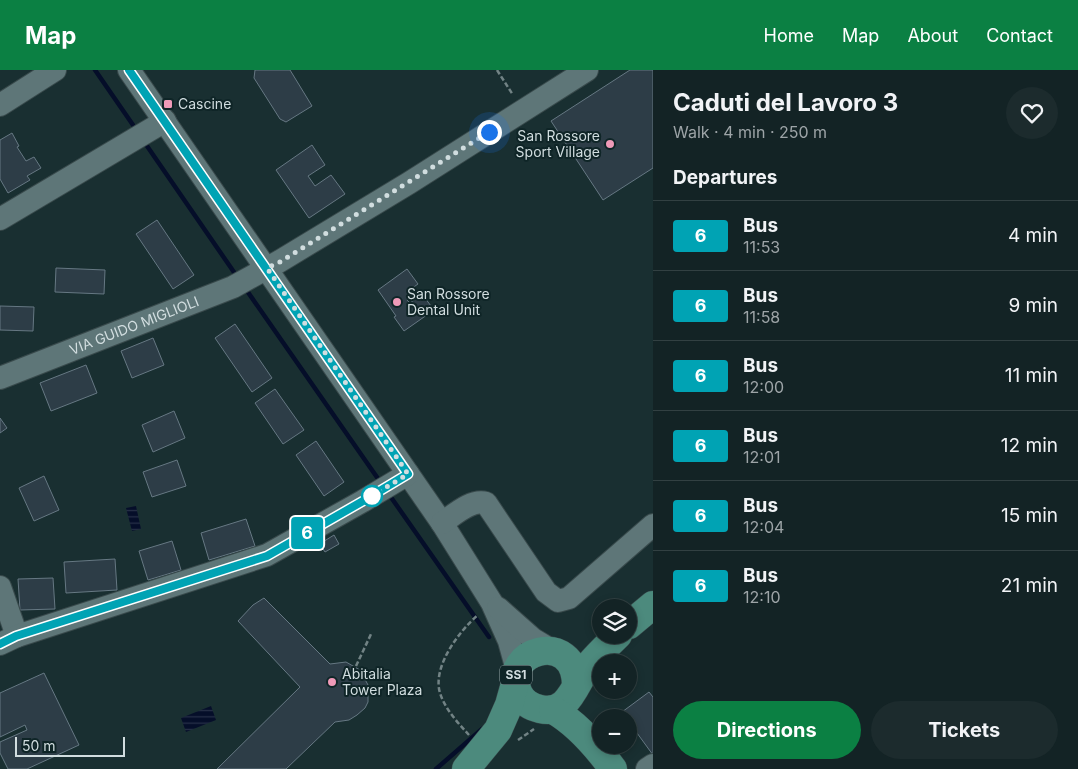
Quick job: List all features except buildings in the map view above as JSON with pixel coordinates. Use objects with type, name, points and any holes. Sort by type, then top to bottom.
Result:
[{"type":"main road","points":[[637,618],[653,605]]},
{"type":"main road","name":"SS1","points":[[466,769],[498,730],[509,705],[521,662],[535,652],[544,650],[557,652],[578,651],[593,644]]},
{"type":"main road","points":[[474,769],[491,756],[514,729],[565,703],[589,665],[609,644]]},
{"type":"main road","points":[[557,652],[568,660],[573,667],[577,702],[610,765]]},
{"type":"main road","name":"SS1","points":[[516,675],[517,690],[522,698],[543,715]]},
{"type":"main road","points":[[543,715],[576,728],[610,765]]},
{"type":"street","points":[[0,105],[55,70]]},
{"type":"street","points":[[129,70],[165,121],[250,278],[402,477],[442,523],[485,609],[509,641],[516,675]]},
{"type":"street","name":"VIA GUIDO MIGLIOLI","points":[[0,378],[250,278],[280,262],[401,188],[587,70]]},
{"type":"street","points":[[0,219],[165,121]]},
{"type":"street","points":[[0,586],[8,640],[267,556],[402,477]]},
{"type":"street","points":[[442,523],[473,504],[480,501],[486,503],[546,592],[558,601],[569,598],[653,525]]},
{"type":"street","points":[[485,609],[557,652]]},
{"type":"street","points":[[648,769],[653,765]]},
{"type":"path","points":[[497,70],[523,111]]},
{"type":"path","points":[[470,735],[445,705],[438,680],[450,648],[472,621],[485,609]]},
{"type":"path","points":[[356,666],[372,632]]},
{"type":"path","points":[[516,741],[543,715]]},
{"type":"water","points":[[136,506],[141,529],[132,531],[126,508]]},
{"type":"water","points":[[211,706],[216,720],[186,732],[181,718]]},
{"type":"waterway","points":[[95,70],[133,125]]},
{"type":"waterway","points":[[147,146],[238,278]]},
{"type":"waterway","points":[[245,288],[381,483]]},
{"type":"waterway","points":[[388,493],[489,637]]},
{"type":"waterway","points":[[436,769],[482,729]]},
{"type":"bus line","name":"6","points":[[0,644],[16,636],[267,556],[408,474],[129,70]]},
{"type":"place","name":"Cascine","points":[[168,104]]},
{"type":"place","name":"San Rossore Sport Village","points":[[610,144]]},
{"type":"place","name":"San Rossore Dental Unit","points":[[397,302]]},
{"type":"place","name":"Abitalia Tower Plaza","points":[[332,682]]},
{"type":"route","points":[[372,496],[408,474],[267,268],[280,262],[489,132]]}]
